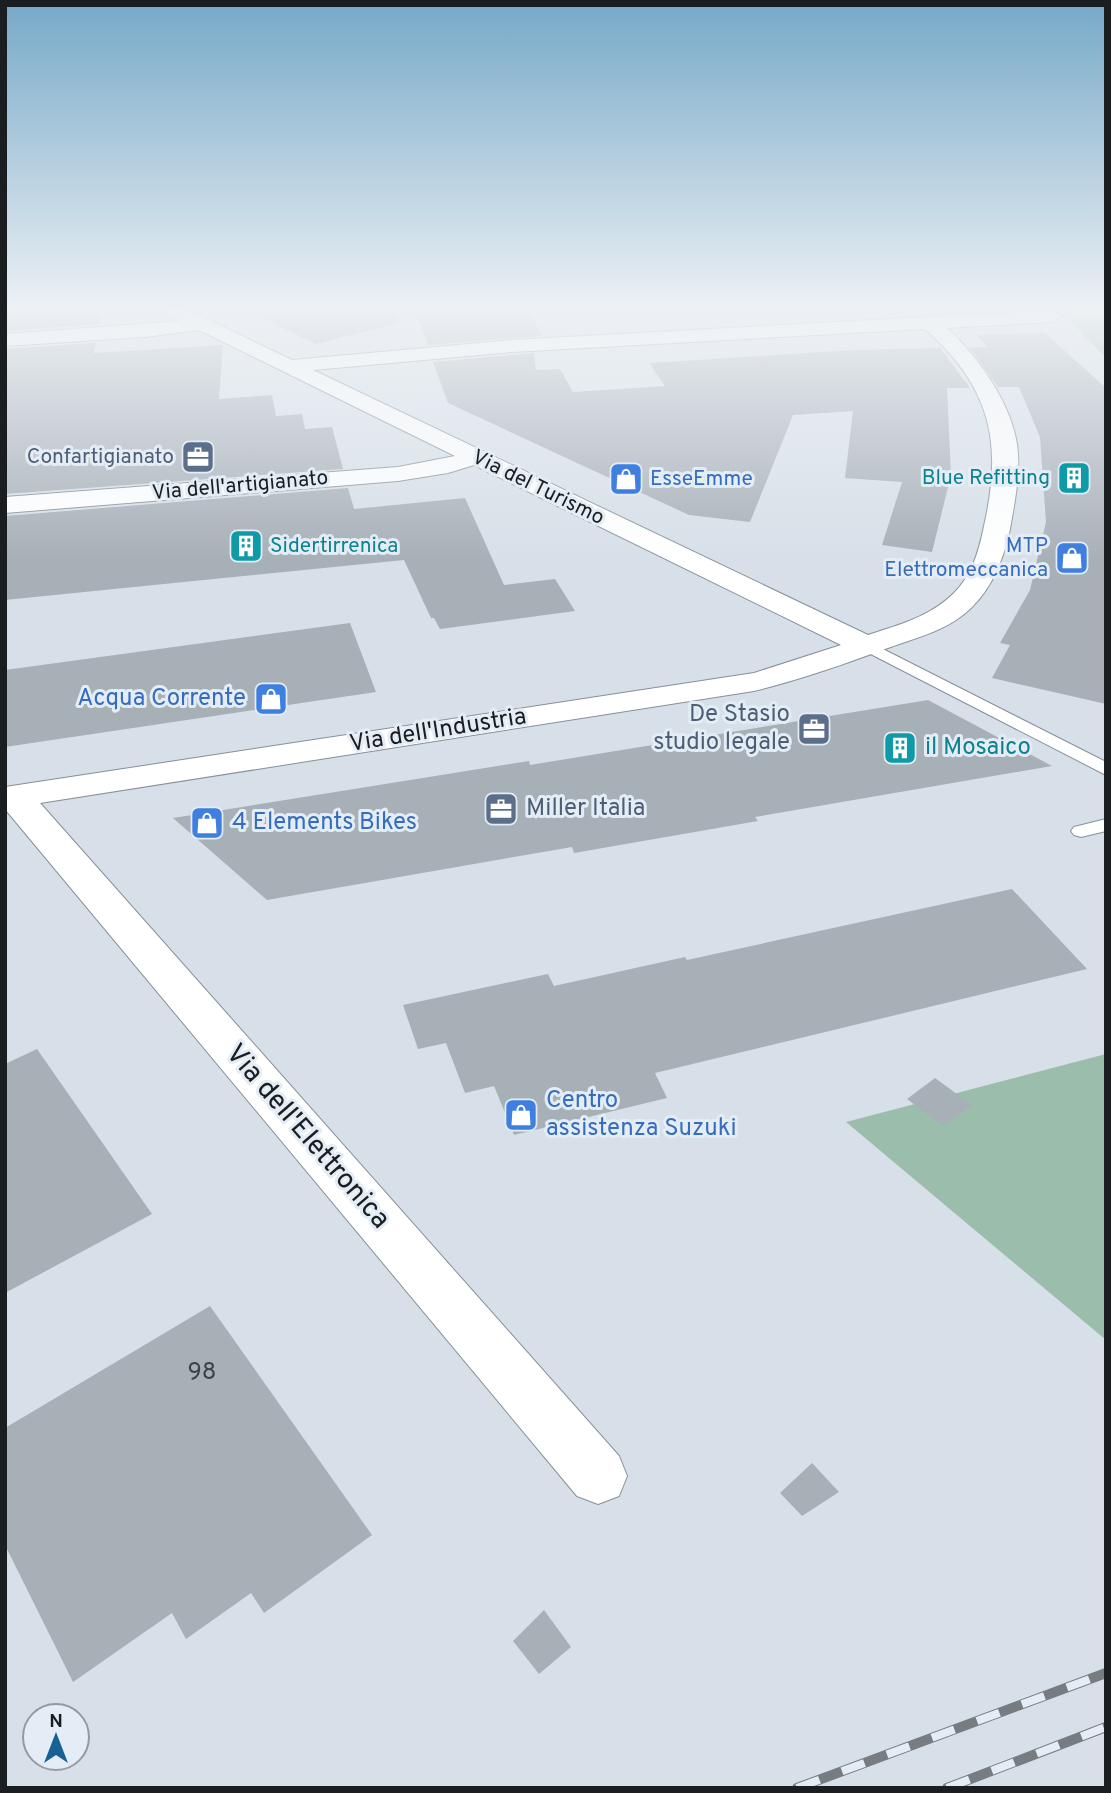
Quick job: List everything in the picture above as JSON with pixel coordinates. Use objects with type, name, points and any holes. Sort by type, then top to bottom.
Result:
[{"type":"street","name":"Via del Turismo","points":[[346,394],[866,645]]},
{"type":"street","name":"Via dell'Industria","points":[[11,797],[754,682],[830,661],[931,622],[967,597],[979,582],[993,551],[1005,491],[1005,443],[993,406],[985,394]]},
{"type":"street","name":"Via dell'artigianato","points":[[5,505],[398,474],[448,466],[474,457]]},
{"type":"street","name":"Via dell'Elettronica","points":[[11,797],[598,1476]]},
{"type":"lane","points":[[866,645],[1106,769]]},
{"type":"lane","points":[[1081,831],[1106,825]]},
{"type":"green space","points":[[1106,1054],[1106,1340],[846,1122]]},
{"type":"building","points":[[5,394],[219,394],[219,399],[272,395],[276,416],[302,414],[305,429],[332,427],[343,469],[5,494]]},
{"type":"building","points":[[445,394],[947,394],[951,475],[932,552],[882,545],[902,482],[845,478],[853,411],[793,415],[750,522],[689,515],[448,403]]},
{"type":"building","points":[[1022,394],[1106,394],[1106,704],[992,678],[1010,645],[1000,643],[1030,590],[1046,522],[1040,437]]},
{"type":"building","name":"Sidertirrenica","points":[[348,488],[354,509],[465,498],[504,585],[555,579],[575,611],[440,629],[434,618],[431,618],[404,560],[5,600],[5,516]]},
{"type":"building","points":[[350,623],[376,692],[5,747],[5,670]]},
{"type":"building","points":[[928,700],[1052,766],[755,817],[758,821],[574,853],[572,847],[267,900],[173,818],[529,761],[530,765]]},
{"type":"building","points":[[1012,889],[1087,969],[655,1073],[667,1098],[514,1135],[494,1086],[465,1093],[446,1043],[418,1049],[403,1005],[548,974],[554,986],[685,957],[687,960]]},
{"type":"building","points":[[37,1049],[152,1214],[5,1293],[5,1064]]},
{"type":"building","points":[[935,1078],[972,1105],[943,1126],[907,1099]]},
{"type":"building","points":[[210,1306],[372,1535],[264,1613],[251,1593],[186,1639],[172,1613],[73,1682],[5,1545],[5,1428]]},
{"type":"building","points":[[812,1463],[839,1492],[802,1516],[780,1493]]},
{"type":"building","points":[[544,1610],[571,1647],[539,1674],[513,1641]]},
{"type":"railway","points":[[797,1788],[1106,1673]]},
{"type":"railway","points":[[947,1788],[1106,1727]]},
{"type":"place","name":"Confartigianato","points":[[198,457]]},
{"type":"place","name":"Blue Refitting","points":[[1074,478]]},
{"type":"place","name":"EsseEmme","points":[[626,479]]},
{"type":"place","name":"Sidertirrenica","points":[[246,546]]},
{"type":"place","name":"MTP Elettromeccanica","points":[[1072,558]]},
{"type":"place","name":"Acqua Corrente","points":[[271,699]]},
{"type":"place","name":"De Stasio studio legale","points":[[814,729]]},
{"type":"place","name":"il Mosaico","points":[[900,748]]},
{"type":"place","name":"Miller Italia","points":[[501,809]]},
{"type":"place","name":"4 Elements Bikes","points":[[207,823]]},
{"type":"place","name":"Centro assistenza Suzuki","points":[[521,1115]]}]
